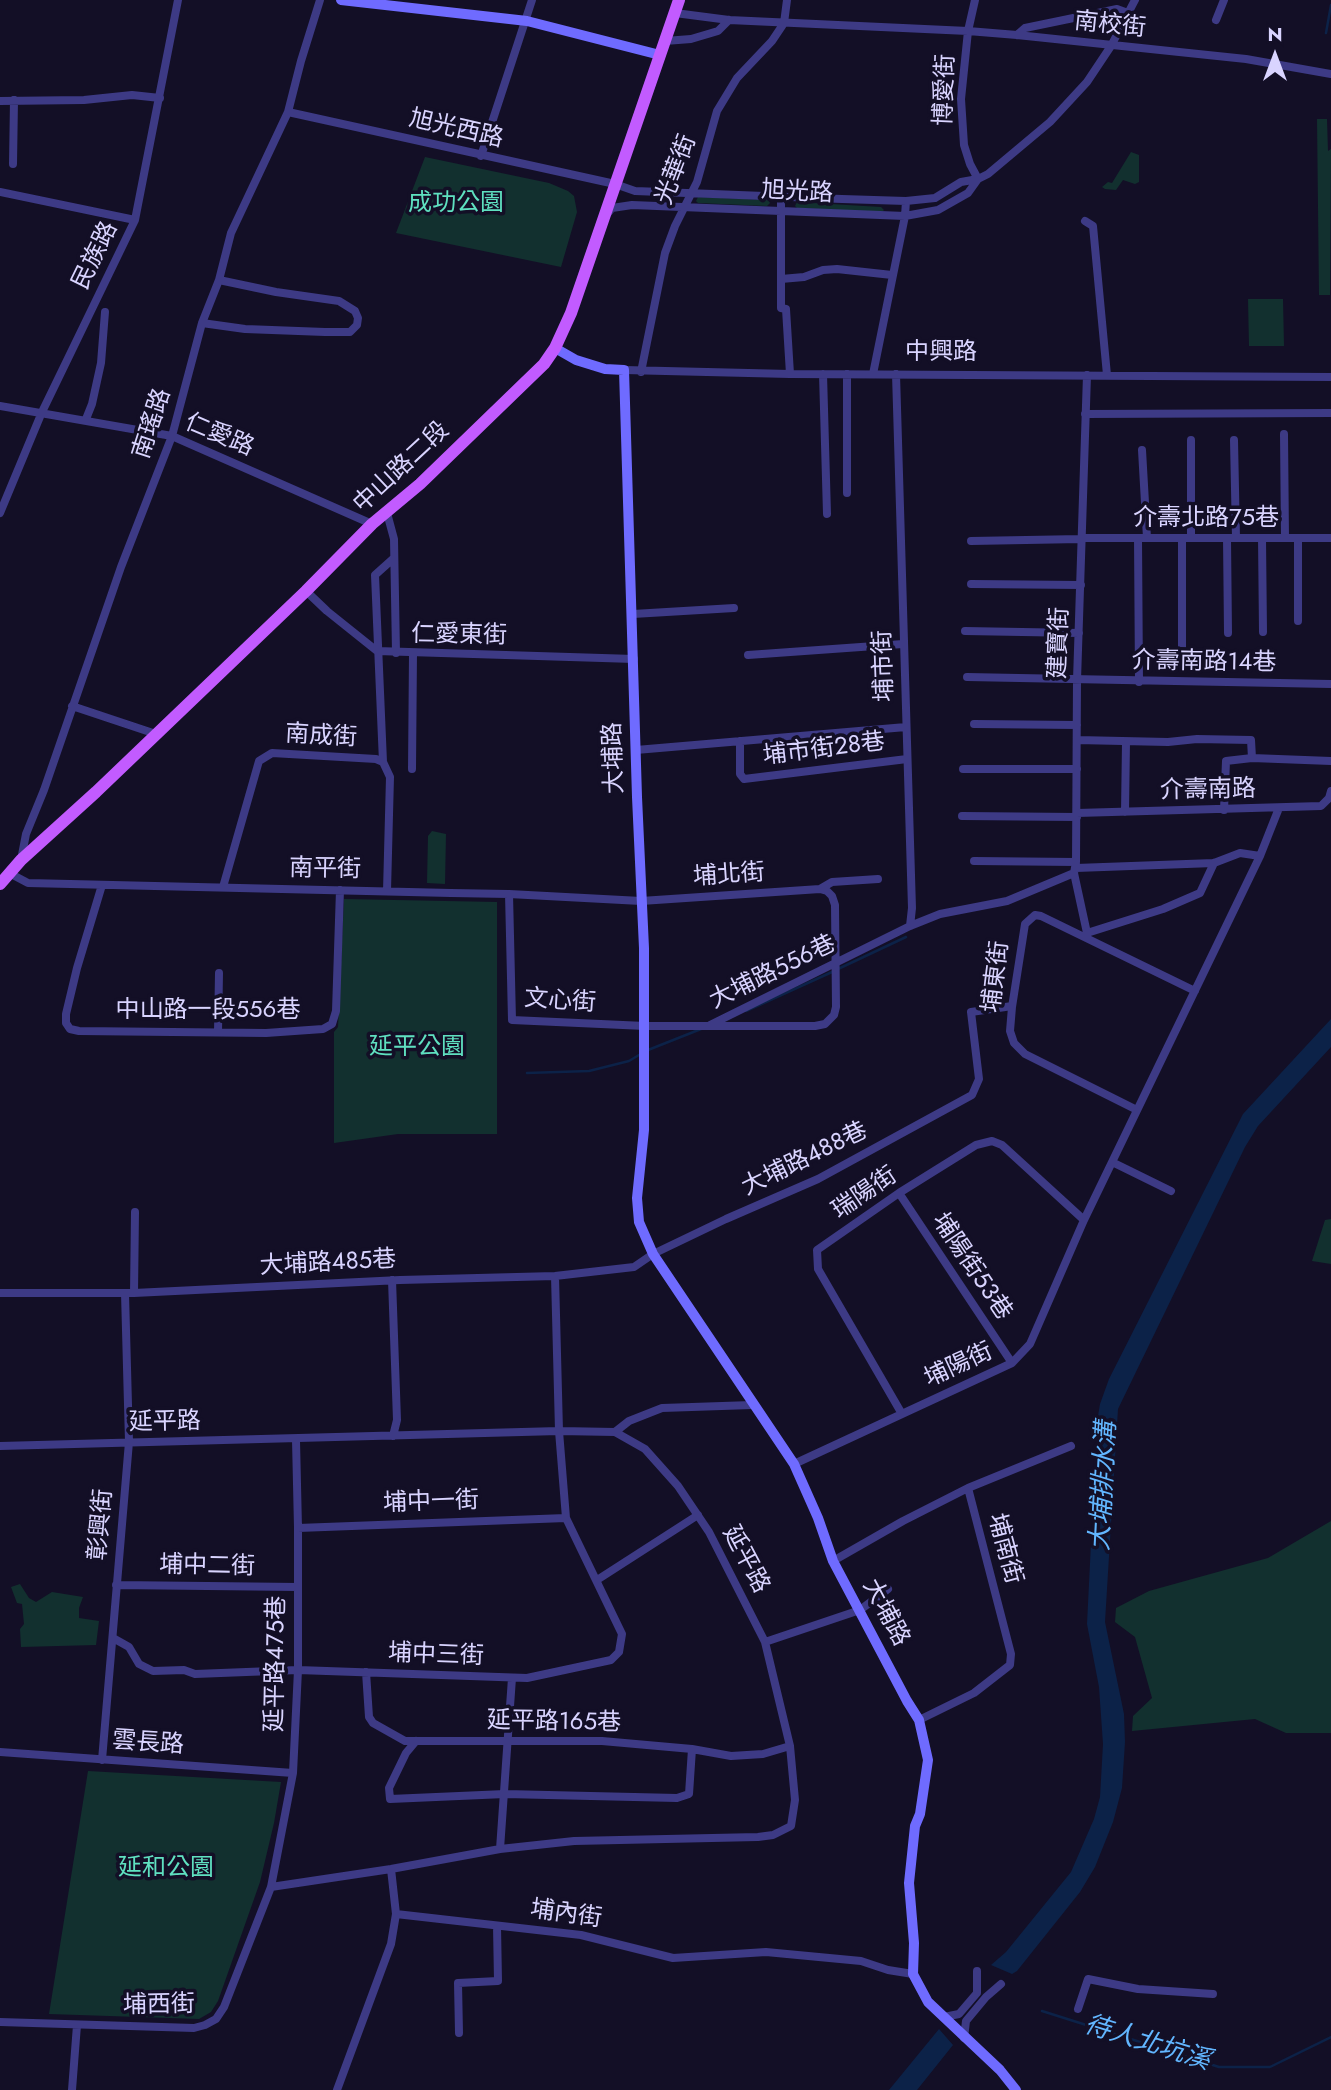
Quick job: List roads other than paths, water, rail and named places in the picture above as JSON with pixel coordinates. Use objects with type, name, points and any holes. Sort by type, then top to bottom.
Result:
[{"type":"main road","points":[[341,0],[527,21],[660,55]]},
{"type":"main road","name":"中山路二段","points":[[0,884],[21,860],[306,591],[372,524],[420,484],[544,364],[555,348],[571,313],[677,6]]},
{"type":"main road","name":"中興路","points":[[555,348],[576,360],[605,369],[624,370]]},
{"type":"main road","name":"大埔路","points":[[624,370],[645,1026],[639,1222],[653,1254],[794,1464],[818,1518],[833,1561],[919,1720],[928,1760],[922,1803],[915,1826],[910,1872],[913,1974],[928,2002],[1000,2070],[1016,2090]]},
{"type":"street","name":"民族路","points":[[0,513],[43,412],[135,220],[178,0]]},
{"type":"street","name":"南瑤路","points":[[21,860],[26,834],[44,790],[121,567],[172,436],[202,323],[219,280],[231,233],[288,112],[300,61],[320,0]]},
{"type":"street","points":[[481,156],[532,0]]},
{"type":"street","name":"光華街","points":[[641,372],[663,261],[693,192],[717,111],[737,78],[772,41],[784,23],[787,0]]},
{"type":"street","name":"博愛街","points":[[975,0],[968,31],[961,99],[962,128],[970,164],[978,179]]},
{"type":"street","name":"旭光路","points":[[606,215],[612,208],[622,205],[905,216],[938,209],[968,193],[978,179],[1016,152],[1050,122],[1087,82],[1111,46],[1135,0]]},
{"type":"street","points":[[1216,20],[1224,0]]},
{"type":"street","name":"南校街","points":[[677,6],[729,20],[1017,35],[1246,59],[1331,74]]},
{"type":"street","points":[[1017,35],[1025,27],[1090,14],[1117,9],[1128,13]]},
{"type":"street","points":[[665,41],[691,39],[718,31],[729,20]]},
{"type":"street","points":[[0,101],[84,100],[132,95],[160,98]]},
{"type":"street","points":[[13,100],[13,163]]},
{"type":"street","name":"旭光西路","points":[[288,112],[615,184]]},
{"type":"street","name":"旭光路","points":[[615,184],[635,191],[906,201],[935,198],[961,182],[978,179]]},
{"type":"street","points":[[0,192],[135,220]]},
{"type":"street","points":[[781,196],[780,308],[786,309],[790,374]]},
{"type":"street","points":[[873,374],[906,201]]},
{"type":"street","points":[[1085,221],[1093,226],[1107,374]]},
{"type":"street","points":[[781,279],[837,269],[892,275]]},
{"type":"street","points":[[202,323],[245,329],[351,332],[357,324],[355,311],[339,301],[219,280]]},
{"type":"street","points":[[86,419],[101,362],[105,312]]},
{"type":"street","name":"中興路","points":[[624,370],[790,374],[1331,377]]},
{"type":"street","points":[[823,374],[827,514]]},
{"type":"street","points":[[847,374],[847,493]]},
{"type":"street","name":"埔市街","points":[[636,750],[905,727],[896,374]]},
{"type":"street","name":"建寶街","points":[[1087,374],[1077,680],[1075,867],[1087,933],[1163,909],[1200,893],[1214,863]]},
{"type":"street","name":"仁愛路","points":[[0,406],[172,436],[372,524]]},
{"type":"street","points":[[1085,414],[1331,413]]},
{"type":"street","points":[[1284,434],[1285,538]]},
{"type":"street","points":[[1182,661],[1191,440]]},
{"type":"street","points":[[1228,633],[1234,440]]},
{"type":"street","points":[[1139,682],[1143,538],[1142,450]]},
{"type":"street","points":[[387,513],[394,539],[396,653]]},
{"type":"street","points":[[1262,538],[1263,632]]},
{"type":"street","points":[[1298,538],[1298,621]]},
{"type":"street","name":"介壽北路75巷","points":[[971,541],[1331,538]]},
{"type":"street","points":[[383,762],[374,575],[394,558]]},
{"type":"street","points":[[971,584],[1081,585]]},
{"type":"street","name":"仁愛東街","points":[[306,591],[377,651],[634,659]]},
{"type":"street","points":[[633,614],[734,608]]},
{"type":"street","points":[[965,631],[1079,632]]},
{"type":"street","points":[[748,654],[903,644]]},
{"type":"street","points":[[412,769],[413,653]]},
{"type":"street","name":"介壽南路14巷","points":[[967,677],[1331,684]]},
{"type":"street","points":[[72,706],[156,734]]},
{"type":"street","points":[[974,724],[1077,725]]},
{"type":"street","name":"埔市街28巷","points":[[905,727],[912,908],[910,926]]},
{"type":"street","points":[[1077,740],[1251,740],[1252,758]]},
{"type":"street","name":"埔市街28巷","points":[[740,741],[740,774],[744,779],[907,759]]},
{"type":"street","points":[[1125,812],[1126,742]]},
{"type":"street","name":"南成街","points":[[223,887],[259,761],[272,753],[376,759],[383,762],[390,777],[387,891]]},
{"type":"street","points":[[1224,810],[1226,761],[1252,758],[1331,761]]},
{"type":"street","points":[[963,769],[1077,769]]},
{"type":"street","name":"介壽南路","points":[[962,816],[1077,815],[1321,806],[1329,798],[1331,791]]},
{"type":"street","name":"埔陽街","points":[[794,1464],[1012,1363],[1030,1344],[1084,1220],[1260,856],[1279,808]]},
{"type":"street","points":[[974,861],[1075,867],[1214,863],[1240,853],[1260,856]]},
{"type":"street","name":"大埔路556巷","points":[[645,1026],[709,1026],[910,926],[940,914],[1007,901],[1075,867]]},
{"type":"street","name":"南平街","points":[[10,874],[28,883],[509,894],[641,901]]},
{"type":"street","name":"埔北街","points":[[641,901],[820,889],[832,882],[878,879]]},
{"type":"street","name":"中山路一段556巷","points":[[102,885],[66,1014],[66,1023],[70,1029],[79,1031],[266,1033],[323,1029],[332,1024],[336,1011],[340,890]]},
{"type":"street","points":[[709,1026],[825,1024],[834,1015],[835,905],[832,896],[820,889]]},
{"type":"street","name":"文心街","points":[[509,894],[512,1020],[645,1026]]},
{"type":"street","name":"埔東街","points":[[1137,1110],[1018,1048],[1010,1031],[1025,924],[1035,915],[1195,991]]},
{"type":"street","points":[[218,1032],[219,973]]},
{"type":"street","name":"大埔路488巷","points":[[653,1254],[818,1180],[972,1096],[979,1079],[971,1012],[1012,1006]]},
{"type":"street","name":"瑞陽街","points":[[902,1414],[818,1269],[817,1250],[976,1144],[992,1141],[1002,1145],[1084,1220]]},
{"type":"street","points":[[1112,1161],[1171,1191]]},
{"type":"street","name":"埔陽街53巷","points":[[899,1193],[1012,1363]]},
{"type":"street","name":"彰興街","points":[[102,1760],[129,1442],[130,1293],[135,1212]]},
{"type":"street","name":"大埔路485巷","points":[[0,1293],[130,1293],[392,1280],[555,1276],[634,1266],[653,1254]]},
{"type":"street","points":[[555,1276],[559,1431],[566,1518]]},
{"type":"street","points":[[392,1280],[397,1420],[393,1436]]},
{"type":"street","points":[[615,1432],[629,1421],[662,1408],[752,1405]]},
{"type":"street","name":"延平路","points":[[0,1448],[129,1442],[296,1440],[559,1431],[615,1432],[645,1450],[678,1486],[698,1515],[729,1568],[765,1642],[790,1746],[794,1800],[791,1826],[773,1835],[574,1841],[500,1849],[271,1887]]},
{"type":"street","name":"延平路475巷","points":[[271,1887],[293,1773],[298,1670],[296,1440]]},
{"type":"street","points":[[968,1488],[1071,1446]]},
{"type":"street","name":"埔南街","points":[[833,1561],[902,1521],[968,1488],[1011,1654],[1010,1665],[974,1693],[919,1720]]},
{"type":"street","points":[[597,1580],[698,1515]]},
{"type":"street","name":"埔中一街","points":[[298,1528],[566,1518]]},
{"type":"street","name":"埔中三街","points":[[113,1638],[129,1647],[139,1664],[153,1671],[184,1670],[195,1674],[298,1670],[527,1678],[611,1660],[619,1652],[622,1634],[566,1518]]},
{"type":"street","name":"埔中二街","points":[[116,1585],[298,1587]]},
{"type":"street","points":[[765,1642],[860,1609],[888,1589]]},
{"type":"street","name":"延平路165巷","points":[[366,1672],[369,1717],[373,1723],[405,1741],[602,1741],[692,1749],[731,1756],[763,1754],[790,1746]]},
{"type":"street","points":[[500,1849],[512,1678]]},
{"type":"street","points":[[416,1741],[406,1753],[389,1788],[390,1799],[505,1794],[677,1798],[688,1794],[692,1749]]},
{"type":"street","name":"雲長路","points":[[0,1752],[293,1773]]},
{"type":"street","points":[[337,2090],[391,1944],[396,1914],[391,1869]]},
{"type":"street","name":"埔西街","points":[[0,2022],[194,2028],[205,2025],[216,2019],[224,2007],[271,1887]]},
{"type":"street","name":"埔內街","points":[[396,1914],[580,1935],[673,1958],[766,1952],[861,1961],[888,1970],[913,1974]]},
{"type":"street","points":[[459,2033],[458,1983],[498,1981],[497,1926]]},
{"type":"street","points":[[944,2017],[959,2014],[977,1993],[976,1971]]},
{"type":"street","points":[[1078,2009],[1088,1979],[1138,1989],[1213,1994]]},
{"type":"street","points":[[964,2038],[966,2021],[1001,1984]]},
{"type":"street","points":[[72,2090],[78,2025]]},
{"type":"water","name":"大埔排水溝","points":[[1331,1019],[1331,1047],[1258,1126],[1245,1147],[1118,1409],[1105,1622],[1124,1714],[1122,1788],[1113,1822],[1095,1867],[1080,1892],[1012,1974],[991,1965],[1006,1952],[1071,1872],[1094,1819],[1100,1797],[1103,1744],[1099,1687],[1087,1624],[1100,1404],[1109,1379],[1243,1114]]},
{"type":"water","points":[[939,2029],[953,2045],[917,2090],[889,2090]]},
{"type":"waterway","points":[[1326,33],[1331,5]]},
{"type":"waterway","points":[[838,969],[906,937]]},
{"type":"waterway","points":[[746,1011],[832,972]]},
{"type":"waterway","points":[[648,1050],[701,1029]]},
{"type":"waterway","points":[[527,1073],[589,1071],[629,1061],[639,1055]]},
{"type":"waterway","name":"待人北坑溪","points":[[1042,2011],[1219,2067],[1270,2067],[1331,2037]]},
{"type":"park label","name":"成功公園","points":[[456,204]]},
{"type":"park label","name":"延平公園","points":[[417,1048]]},
{"type":"park label","name":"延和公園","points":[[166,1869]]}]
